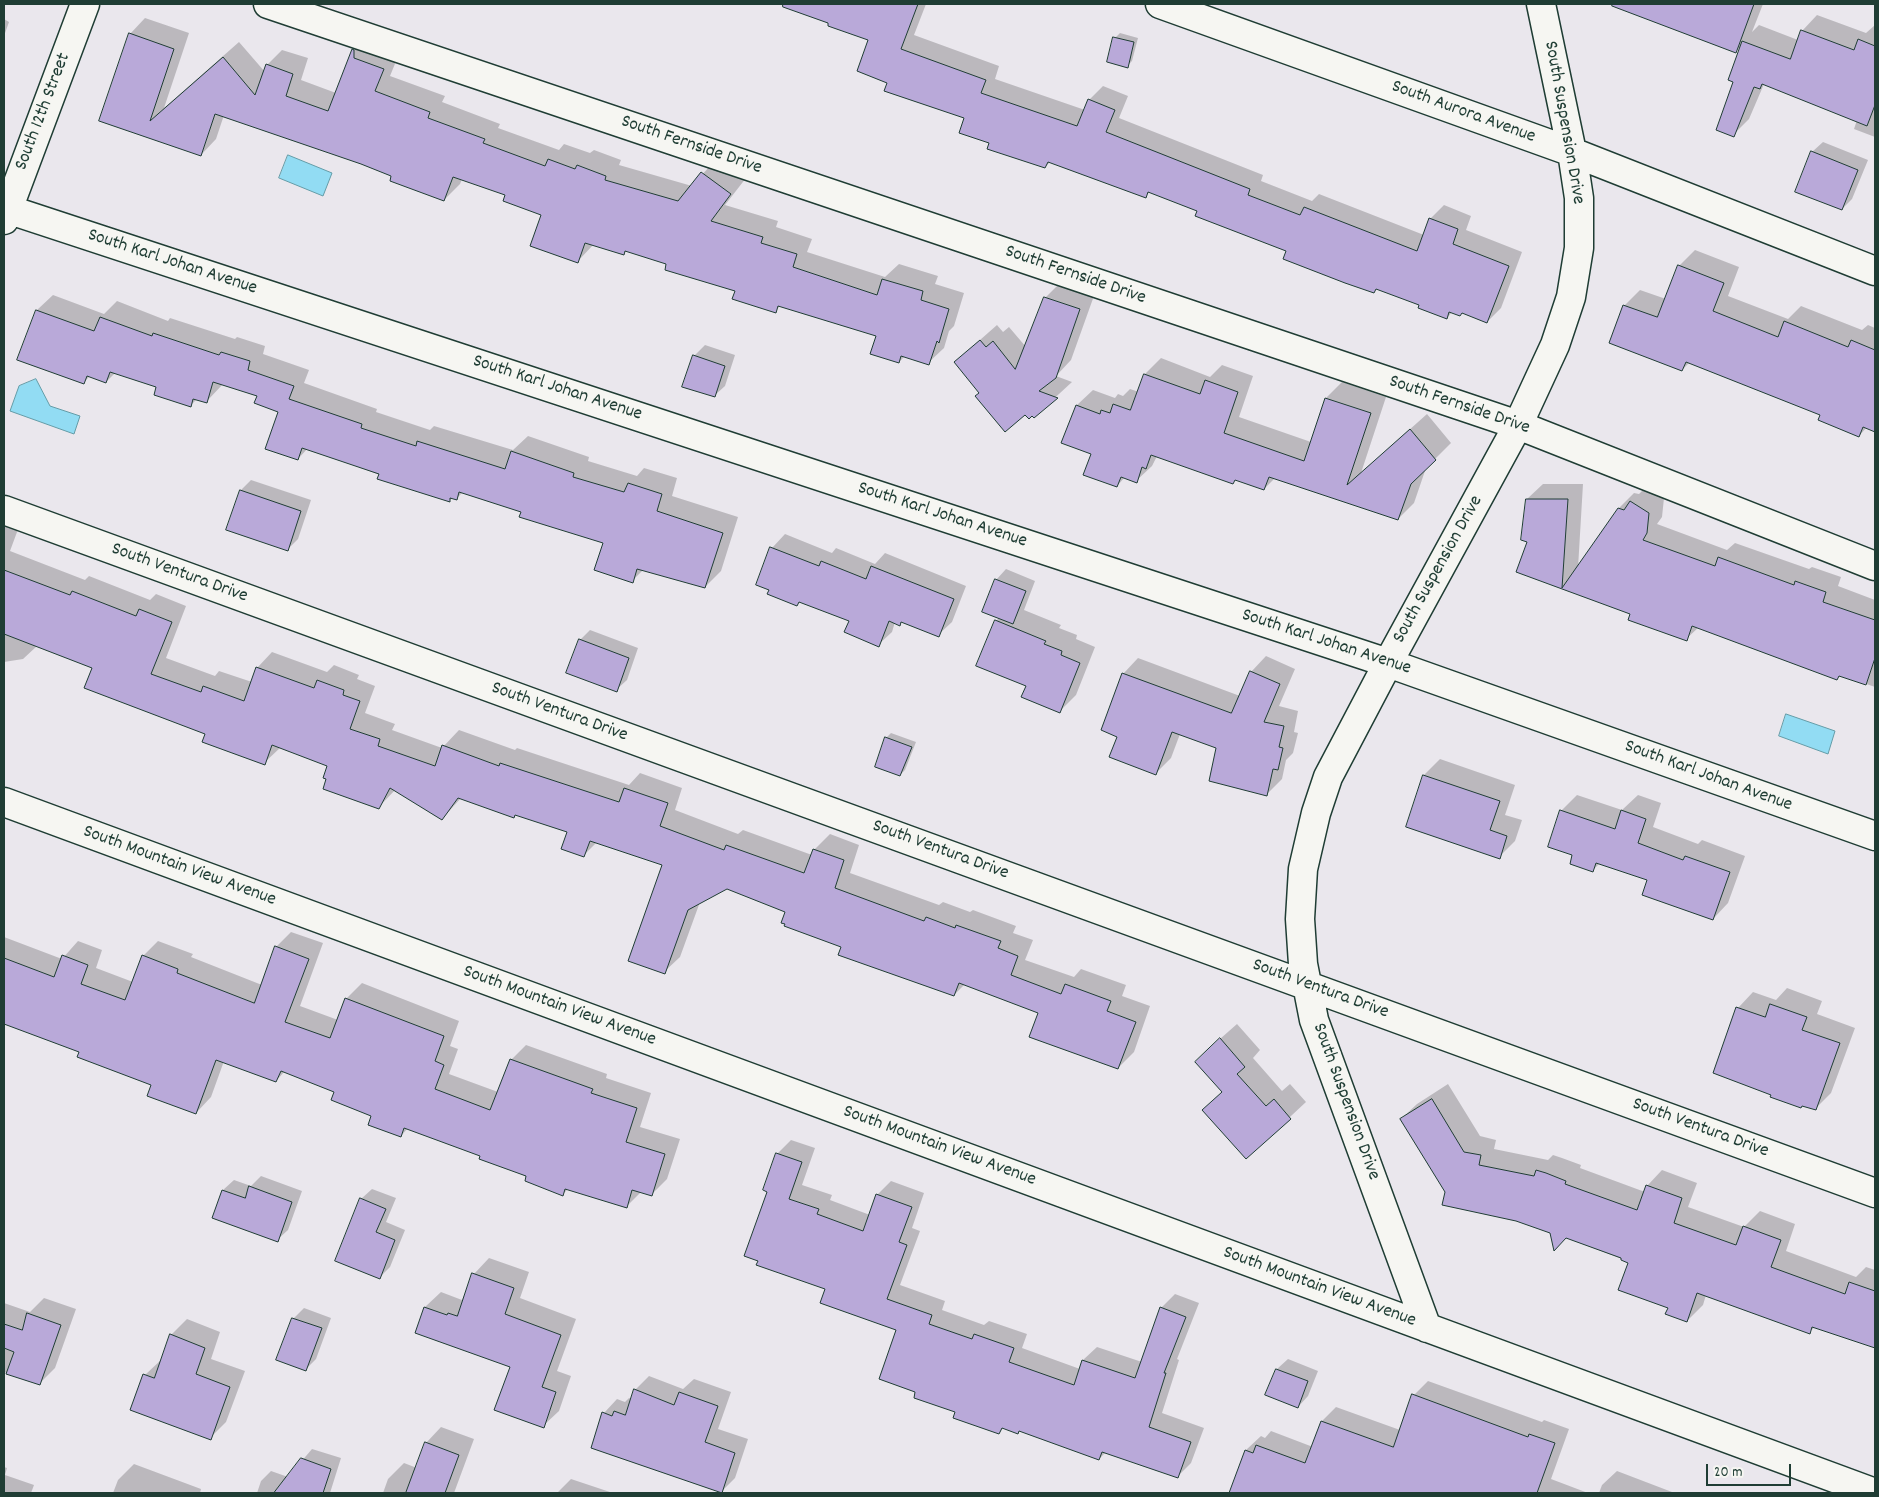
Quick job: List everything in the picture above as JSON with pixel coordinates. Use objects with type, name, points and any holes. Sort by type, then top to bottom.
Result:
[{"type":"street","name":"South 12th Street","points":[[5,212],[85,4]]},
{"type":"street","name":"South Fernside Drive","points":[[268,4],[1518,425],[1875,566]]},
{"type":"street","name":"South Aurora Avenue","points":[[1160,4],[1572,152],[1875,270]]},
{"type":"street","name":"South Suspension Drive","points":[[1428,1328],[1314,1020],[1306,985],[1300,920],[1303,869],[1316,813],[1328,778],[1388,663],[1518,425],[1555,345],[1571,297],[1579,248],[1579,198],[1572,152],[1541,4]]},
{"type":"street","name":"South Karl Johan Avenue","points":[[5,212],[1388,663],[1875,836]]},
{"type":"street","name":"South Ventura Drive","points":[[4,510],[1875,1193]]},
{"type":"street","name":"South Mountain View Avenue","points":[[4,802],[1874,1493]]},
{"type":"water","points":[[288,155],[332,173],[323,196],[279,178]]},
{"type":"water","points":[[36,379],[50,406],[80,416],[74,434],[10,411],[19,386]]},
{"type":"water","points":[[1786,714],[1835,731],[1828,754],[1779,736]]},
{"type":"building","points":[[783,4],[918,4],[901,49],[986,80],[981,93],[1077,126],[1088,99],[1115,110],[1106,132],[1250,189],[1248,195],[1300,215],[1304,207],[1417,251],[1429,218],[1458,229],[1453,244],[1509,266],[1487,323],[1462,313],[1460,316],[1449,312],[1447,319],[1418,308],[1419,305],[1376,289],[1374,293],[1345,283],[1283,259],[1286,251],[1195,216],[1197,211],[1148,192],[1146,198],[1048,162],[1045,168],[987,149],[989,143],[959,133],[964,118],[884,91],[887,83],[857,71],[868,40],[783,7]]},
{"type":"building","points":[[1613,4],[1754,4],[1736,53],[1612,6]]},
{"type":"building","points":[[1801,30],[1854,50],[1858,39],[1875,46],[1875,105],[1867,126],[1762,84],[1760,89],[1754,87],[1734,137],[1716,130],[1733,82],[1728,80],[1742,41],[1790,59]]},
{"type":"building","points":[[129,33],[174,49],[150,121],[223,57],[255,95],[266,64],[293,74],[286,96],[328,111],[352,49],[354,50],[354,58],[384,69],[375,91],[430,112],[428,118],[485,139],[483,143],[545,166],[548,159],[575,169],[577,165],[606,176],[605,180],[678,201],[701,172],[731,194],[711,221],[763,237],[761,243],[797,254],[793,267],[877,295],[882,279],[923,291],[921,300],[949,309],[939,343],[937,341],[929,365],[901,356],[899,363],[870,354],[876,336],[778,306],[776,313],[732,299],[735,291],[665,270],[666,264],[625,251],[624,255],[585,243],[578,263],[530,246],[541,215],[503,201],[505,195],[453,177],[444,201],[390,181],[391,176],[361,164],[215,114],[201,156],[99,121]]},
{"type":"building","points":[[1113,37],[1134,42],[1128,68],[1107,62]]},
{"type":"building","points":[[1811,151],[1858,170],[1842,210],[1795,192]]},
{"type":"building","points":[[1678,265],[1724,283],[1713,311],[1778,337],[1784,321],[1848,347],[1851,340],[1875,350],[1875,432],[1863,427],[1859,437],[1818,420],[1820,415],[1686,362],[1682,371],[1609,343],[1623,305],[1657,317]]},
{"type":"building","points":[[1044,297],[1080,309],[1056,378],[1039,391],[1058,398],[1034,418],[1032,416],[1029,419],[1025,415],[1005,432],[975,396],[979,393],[954,362],[980,340],[986,347],[993,341],[1015,369]]},
{"type":"building","points":[[36,310],[94,331],[100,317],[152,336],[153,333],[219,355],[221,352],[250,361],[248,370],[294,386],[289,399],[362,424],[361,428],[416,446],[417,441],[505,469],[511,451],[574,473],[573,477],[624,492],[628,483],[662,494],[657,511],[723,533],[705,588],[637,569],[633,583],[594,570],[603,543],[519,517],[521,512],[459,492],[457,500],[450,498],[450,502],[377,479],[379,474],[302,448],[298,460],[265,449],[278,412],[254,403],[257,396],[213,382],[207,403],[193,399],[191,407],[154,395],[156,387],[110,372],[106,383],[87,376],[84,384],[17,360]]},
{"type":"building","points":[[693,355],[725,366],[715,397],[682,387]]},
{"type":"building","points":[[1144,374],[1200,394],[1205,380],[1238,392],[1224,433],[1304,461],[1325,398],[1371,413],[1347,485],[1410,429],[1436,460],[1411,484],[1398,520],[1269,477],[1264,490],[1235,480],[1233,484],[1151,455],[1146,469],[1142,467],[1137,483],[1121,477],[1117,487],[1083,475],[1091,454],[1061,443],[1076,405],[1100,414],[1101,410],[1110,413],[1113,404],[1130,410]]},
{"type":"building","points":[[240,490],[301,511],[288,551],[226,530]]},
{"type":"building","points":[[1526,499],[1568,499],[1562,588],[1618,508],[1624,510],[1630,501],[1649,513],[1647,533],[1643,540],[1715,566],[1718,557],[1794,585],[1795,581],[1826,592],[1823,602],[1875,620],[1875,658],[1866,685],[1839,676],[1837,680],[1692,626],[1687,641],[1628,620],[1630,614],[1516,572],[1527,542],[1521,540]]},
{"type":"building","points":[[770,547],[819,566],[821,561],[866,579],[871,566],[954,599],[939,637],[901,622],[900,626],[889,621],[879,647],[844,632],[849,621],[799,602],[797,606],[767,594],[769,590],[756,585]]},
{"type":"building","points":[[4,570],[70,595],[72,591],[136,616],[139,609],[172,622],[151,674],[201,692],[203,686],[244,701],[256,667],[314,688],[317,680],[344,690],[343,695],[360,701],[350,729],[380,739],[378,746],[435,766],[442,745],[499,766],[500,763],[619,802],[624,788],[668,803],[660,826],[724,850],[726,845],[804,873],[813,849],[844,860],[835,888],[924,921],[926,917],[955,928],[956,925],[1001,941],[998,948],[1018,956],[1011,975],[1061,994],[1065,984],[1111,1001],[1107,1011],[1136,1022],[1118,1069],[1029,1037],[1038,1013],[959,983],[954,996],[838,955],[841,947],[784,926],[785,924],[781,923],[785,912],[727,889],[688,910],[665,974],[628,961],[662,865],[590,841],[584,857],[561,849],[567,832],[515,815],[514,818],[458,798],[442,820],[390,788],[379,809],[323,789],[326,779],[323,778],[327,766],[272,745],[265,765],[202,742],[205,734],[84,688],[92,668],[4,634]]},
{"type":"building","points":[[995,579],[1026,591],[1013,624],[982,612]]},
{"type":"building","points":[[995,620],[1046,641],[1044,644],[1062,651],[1061,655],[1080,663],[1060,713],[1021,697],[1026,686],[976,666]]},
{"type":"building","points":[[579,639],[629,658],[617,692],[566,673]]},
{"type":"building","points":[[1250,671],[1280,684],[1264,722],[1284,726],[1279,747],[1283,748],[1278,770],[1273,769],[1267,796],[1209,781],[1216,748],[1172,732],[1156,775],[1109,757],[1117,737],[1101,730],[1122,673],[1231,713]]},
{"type":"building","points":[[885,737],[912,747],[900,776],[875,767]]},
{"type":"building","points":[[1423,775],[1500,801],[1490,830],[1507,836],[1500,859],[1406,827]]},
{"type":"building","points":[[1560,810],[1615,829],[1621,810],[1646,819],[1638,843],[1683,860],[1685,856],[1730,872],[1713,920],[1642,895],[1647,880],[1596,863],[1593,872],[1570,864],[1572,855],[1548,847]]},
{"type":"building","points":[[275,946],[309,959],[285,1022],[330,1038],[345,998],[444,1036],[435,1061],[444,1065],[435,1089],[490,1110],[510,1059],[593,1089],[591,1093],[637,1108],[626,1142],[665,1154],[652,1196],[632,1190],[627,1208],[565,1189],[563,1196],[525,1181],[526,1176],[479,1159],[480,1156],[404,1128],[401,1137],[368,1125],[371,1116],[331,1100],[334,1092],[281,1071],[276,1082],[216,1060],[196,1114],[147,1096],[151,1085],[77,1057],[79,1052],[4,1024],[4,958],[54,977],[62,955],[88,965],[81,984],[125,1000],[142,955],[178,969],[177,973],[254,1003]]},
{"type":"building","points":[[1770,1004],[1807,1017],[1802,1030],[1840,1043],[1816,1110],[1802,1106],[1801,1108],[1770,1097],[1771,1095],[1713,1073],[1736,1007],[1765,1017]]},
{"type":"building","points":[[1220,1038],[1245,1067],[1237,1074],[1266,1106],[1274,1099],[1291,1119],[1246,1159],[1202,1110],[1222,1092],[1195,1062]]},
{"type":"building","points":[[1432,1099],[1464,1152],[1481,1155],[1479,1165],[1534,1176],[1536,1170],[1566,1181],[1565,1184],[1637,1210],[1646,1185],[1682,1198],[1674,1223],[1736,1245],[1743,1226],[1781,1240],[1771,1267],[1845,1294],[1849,1282],[1875,1291],[1875,1348],[1812,1327],[1810,1334],[1697,1293],[1687,1322],[1665,1314],[1668,1308],[1618,1290],[1628,1263],[1621,1260],[1621,1258],[1566,1238],[1554,1251],[1550,1233],[1516,1221],[1442,1205],[1445,1192],[1400,1119]]},
{"type":"building","points":[[776,1153],[802,1162],[789,1199],[819,1209],[817,1214],[863,1231],[876,1194],[912,1207],[899,1242],[907,1245],[887,1299],[932,1315],[929,1324],[972,1339],[974,1334],[1014,1348],[1009,1362],[1074,1385],[1082,1360],[1135,1378],[1160,1307],[1186,1317],[1164,1373],[1166,1373],[1149,1427],[1191,1442],[1178,1478],[1102,1452],[1099,1460],[1019,1431],[1018,1434],[1002,1428],[999,1434],[953,1418],[955,1412],[914,1398],[915,1392],[879,1379],[896,1330],[820,1303],[825,1289],[756,1265],[758,1261],[744,1256],[767,1192],[763,1190]]},
{"type":"building","points":[[249,1186],[292,1202],[278,1242],[212,1218],[222,1190],[245,1198]]},
{"type":"building","points":[[360,1198],[386,1209],[376,1232],[395,1240],[380,1279],[335,1261]]},
{"type":"building","points":[[472,1273],[514,1288],[505,1314],[561,1335],[542,1387],[556,1392],[544,1428],[494,1410],[510,1367],[415,1333],[424,1307],[447,1315],[448,1313],[457,1316]]},
{"type":"building","points":[[27,1313],[61,1325],[40,1385],[6,1374],[14,1352],[4,1348],[4,1324],[22,1330]]},
{"type":"building","points":[[292,1318],[322,1328],[306,1371],[276,1360]]},
{"type":"building","points":[[170,1334],[205,1348],[196,1374],[230,1387],[211,1440],[130,1410],[143,1374],[154,1378]]},
{"type":"building","points":[[1276,1369],[1308,1381],[1298,1408],[1265,1395]]},
{"type":"building","points":[[634,1389],[674,1405],[679,1392],[718,1406],[705,1442],[735,1453],[722,1493],[591,1448],[602,1412],[612,1416],[614,1411],[625,1415]]},
{"type":"building","points":[[1412,1394],[1528,1437],[1529,1434],[1555,1443],[1537,1493],[1229,1493],[1245,1450],[1253,1453],[1256,1445],[1305,1463],[1321,1421],[1393,1447]]},
{"type":"building","points":[[425,1442],[459,1455],[445,1493],[406,1493]]},
{"type":"building","points":[[301,1458],[331,1469],[323,1493],[274,1493]]}]
